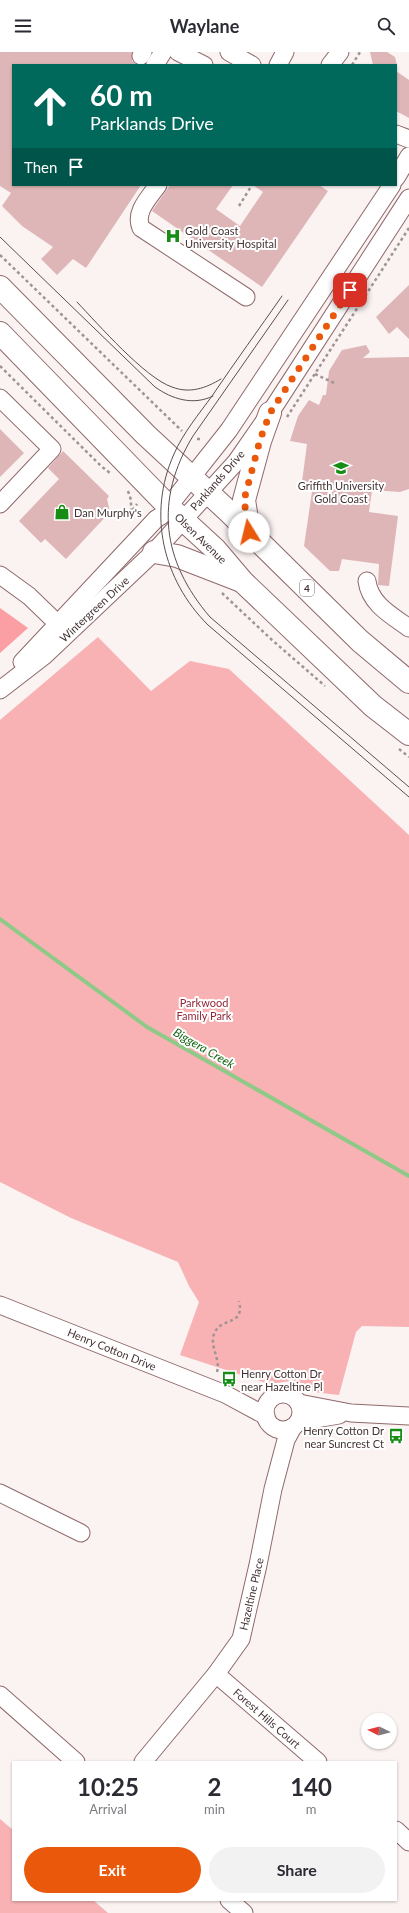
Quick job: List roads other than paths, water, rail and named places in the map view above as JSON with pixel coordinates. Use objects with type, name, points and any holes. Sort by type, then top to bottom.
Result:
[{"type":"main road","name":"4","points":[[0,287],[191,478],[249,532],[360,641],[409,682]]},
{"type":"main road","name":"Olsen Avenue","points":[[0,333],[176,513],[215,549],[243,582],[373,706],[403,741]]},
{"type":"main road","points":[[249,532],[244,500],[260,440],[278,416]]},
{"type":"main road","points":[[154,552],[177,556],[243,582]]},
{"type":"street","points":[[146,58],[163,52]]},
{"type":"street","points":[[229,52],[250,64]]},
{"type":"street","points":[[279,64],[286,52]]},
{"type":"street","points":[[331,64],[340,52]]},
{"type":"street","points":[[179,56],[201,64]]},
{"type":"street","points":[[397,134],[409,139]]},
{"type":"street","points":[[397,176],[405,158]]},
{"type":"street","points":[[157,186],[140,212],[138,220],[140,228],[246,297]]},
{"type":"street","name":"Parklands Drive","points":[[176,513],[191,478],[213,452],[244,409],[391,186]]},
{"type":"street","name":"Parklands Drive","points":[[176,513],[207,492],[278,416],[409,198]]},
{"type":"street","points":[[0,398],[52,450],[0,504]]},
{"type":"street","name":"Wintergreen Drive","points":[[0,690],[44,656],[154,552],[176,513]]},
{"type":"street","name":"Wintergreen Drive","points":[[0,686],[58,624],[176,513]]},
{"type":"street","points":[[0,575],[29,596],[58,624]]},
{"type":"street","points":[[367,580],[371,596],[380,606],[409,628]]},
{"type":"street","name":"Henry Cotton Drive","points":[[0,1305],[225,1394],[270,1414]]},
{"type":"street","points":[[296,1424],[301,1413],[300,1404],[296,1399],[286,1394],[274,1396],[270,1414],[284,1430],[296,1424],[351,1413]]},
{"type":"street","points":[[300,1404],[351,1413],[409,1416]]},
{"type":"street","name":"Hazeltine Place","points":[[270,1414],[272,1489]]},
{"type":"street","name":"Hazeltine Place","points":[[144,1761],[216,1674],[240,1639],[258,1565],[272,1489],[286,1440],[296,1424]]},
{"type":"street","points":[[0,1493],[81,1533]]},
{"type":"street","name":"Forest Hills Court","points":[[216,1674],[317,1761]]},
{"type":"street","points":[[0,1695],[75,1761]]},
{"type":"street","points":[[397,1831],[409,1842]]},
{"type":"street","points":[[230,1901],[244,1913]]},
{"type":"waterway","name":"Biggera Creek","points":[[0,919],[147,1027],[409,1176]]},
{"type":"tram line","points":[[0,237],[155,387],[168,395],[183,400],[198,400],[213,396]]},
{"type":"tram line","points":[[282,296],[192,424],[174,454],[166,477],[162,500],[161,523],[164,545],[170,567],[180,588],[208,625],[409,797]]},
{"type":"tram line","points":[[288,300],[193,436],[181,460],[172,483],[169,507],[169,530],[173,552],[182,574],[194,596],[210,617],[409,787]]},
{"type":"tram line","points":[[77,302],[122,349],[161,382],[179,389],[191,390],[210,385],[221,379]]},
{"type":"place","name":"Gold Coast University Hospital","points":[[173,236]]},
{"type":"place","name":"Griffith University Gold Coast","points":[[341,468]]},
{"type":"place","name":"Dan Murphy's","points":[[62,512]]},
{"type":"place","name":"Henry Cotton Dr near Hazeltine Pl","points":[[229,1379]]},
{"type":"place","name":"Henry Cotton Dr near Suncrest Ct","points":[[396,1436]]},
{"type":"park label","name":"Parkwood Family Park","points":[[204,1008]]}]
